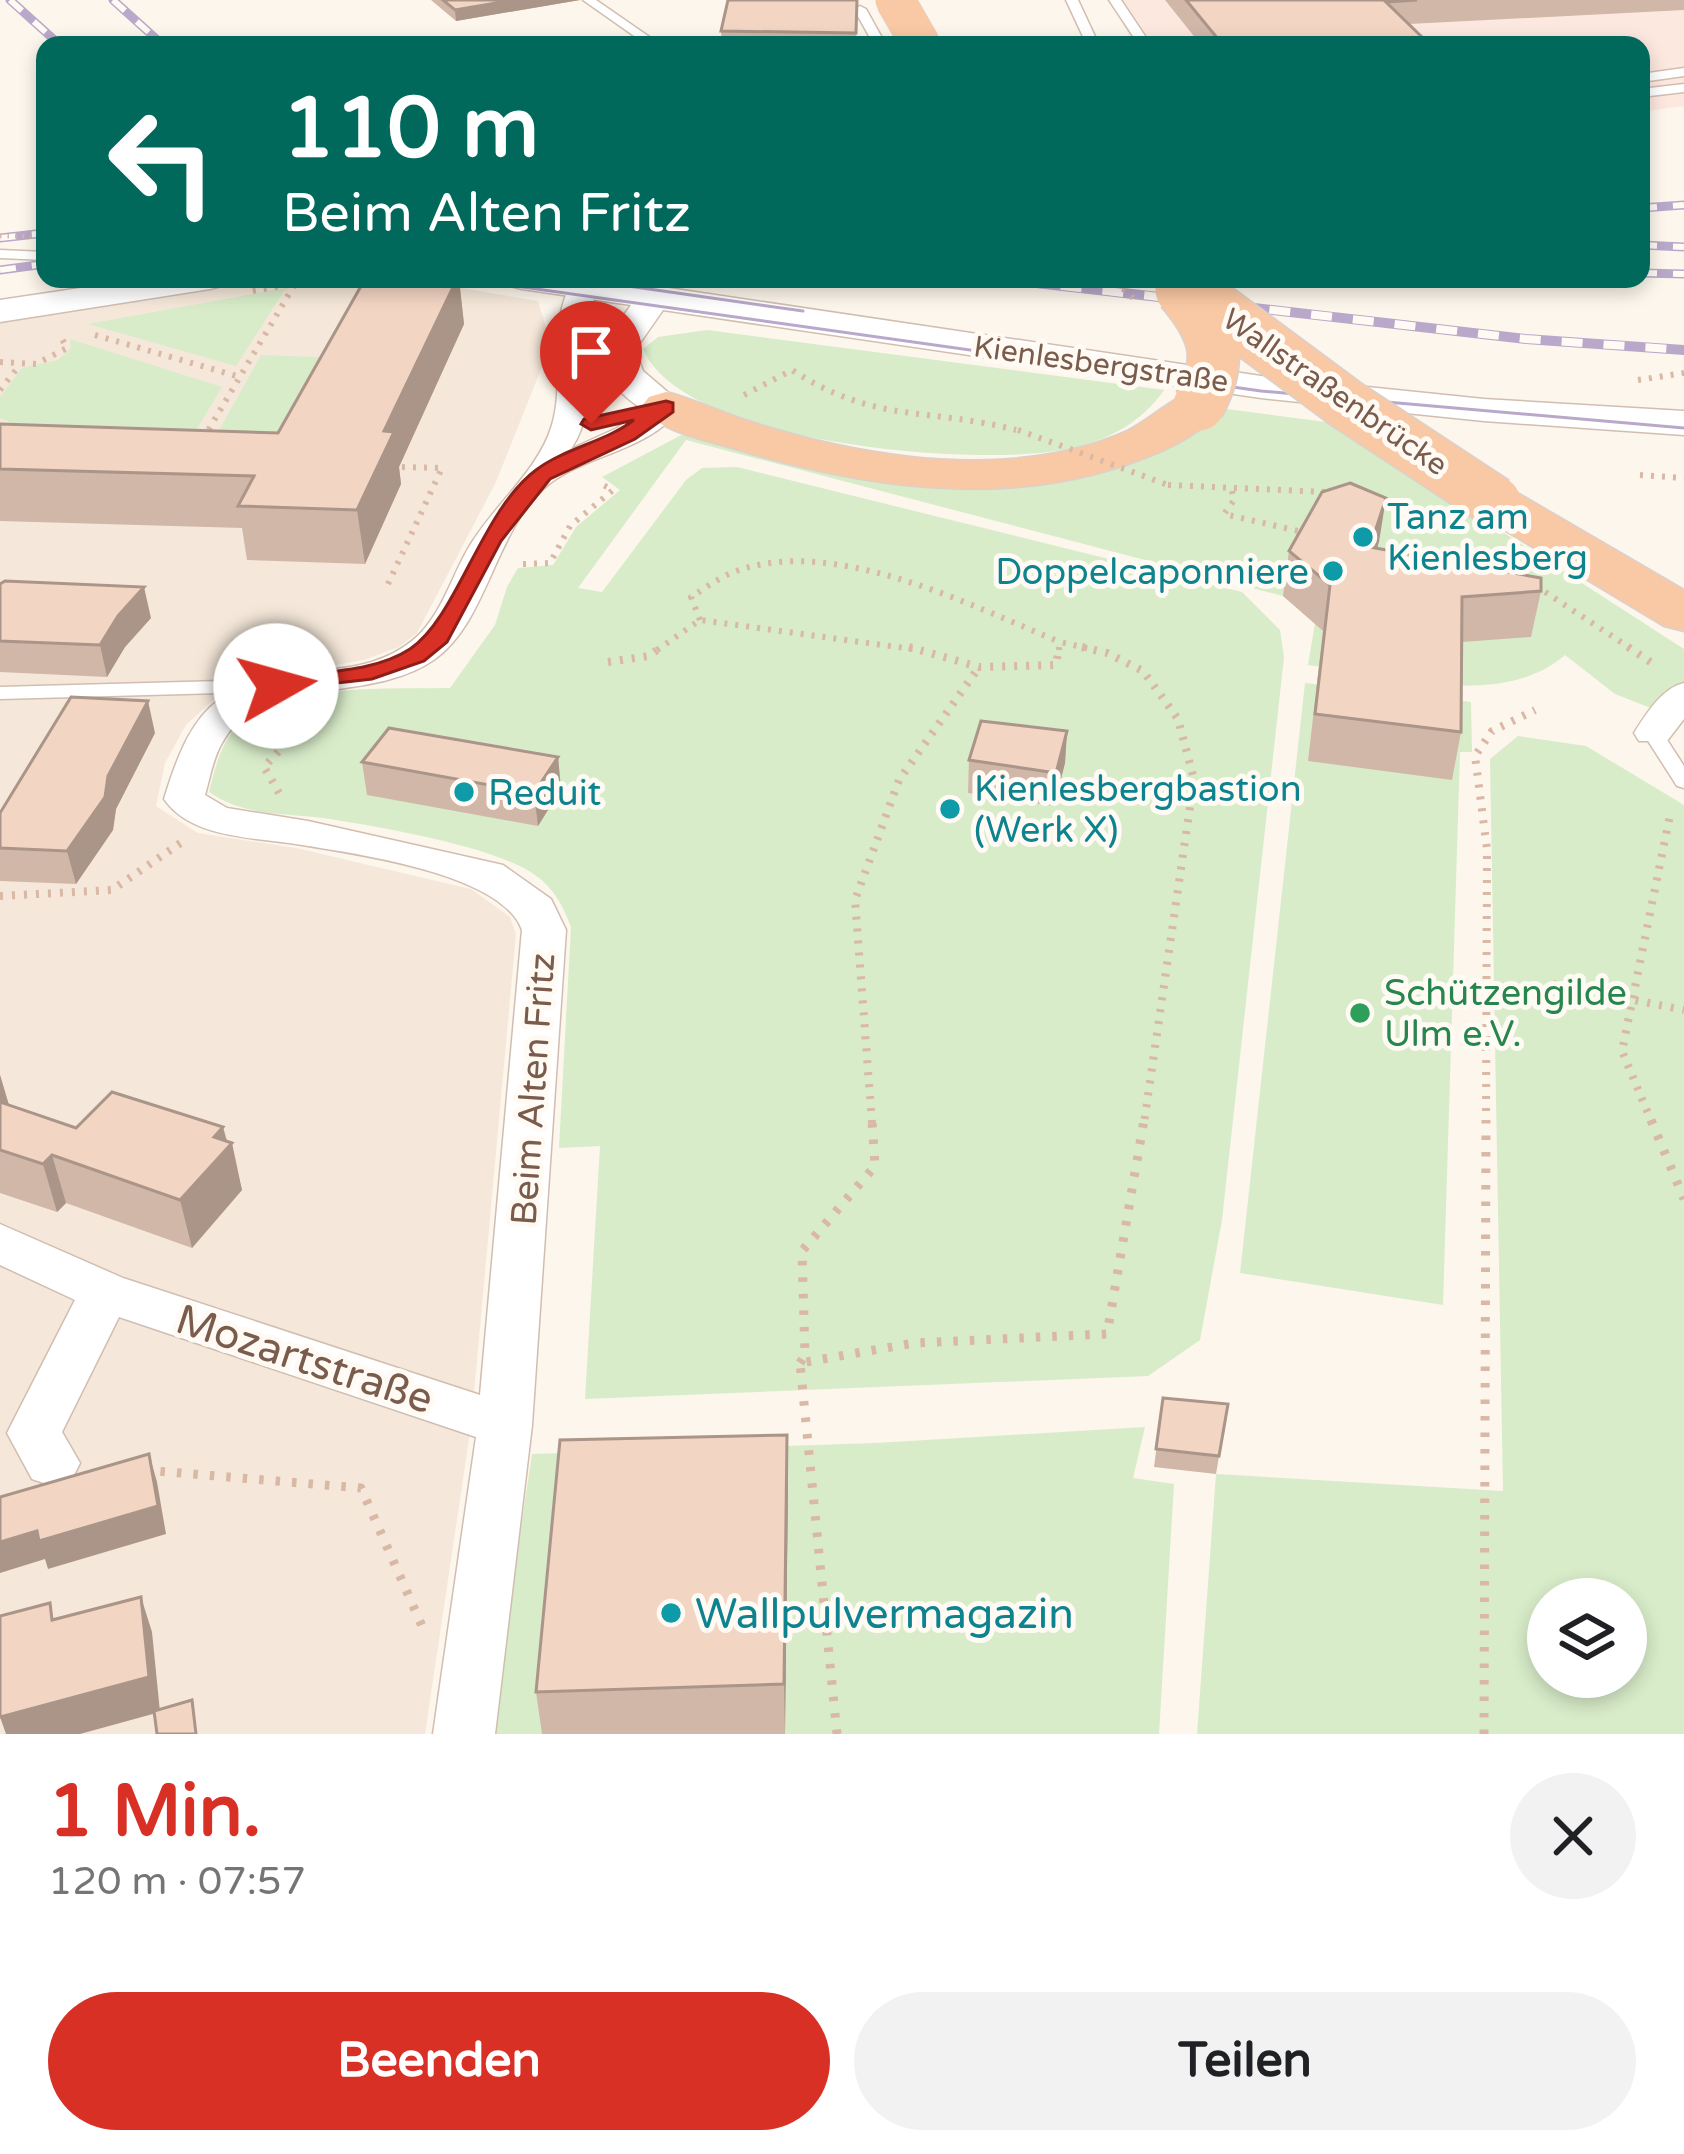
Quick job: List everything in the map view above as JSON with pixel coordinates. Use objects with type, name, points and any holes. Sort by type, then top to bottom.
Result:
[{"type":"highway","points":[[880,4],[912,36]]},
{"type":"highway","points":[[666,407],[724,430],[820,454],[920,470],[1046,469],[1112,454],[1171,428],[1199,405],[1218,371],[1216,341],[1181,288]]},
{"type":"highway","name":"Wallstraßenbrücke","points":[[1186,288],[1346,404],[1485,524],[1684,614]]},
{"type":"highway","points":[[1551,488],[1684,564]]},
{"type":"street","points":[[0,310],[209,288]]},
{"type":"street","points":[[215,819],[184,799],[190,763],[208,728],[258,691],[372,672],[416,656],[439,637],[490,539],[543,475],[566,433],[569,332],[582,288]]},
{"type":"street","name":"Kienlesbergstraße","points":[[596,288],[1262,387],[1684,424]]},
{"type":"street","points":[[655,297],[617,350],[620,370],[633,386],[666,407]]},
{"type":"street","points":[[566,433],[616,416],[666,407]]},
{"type":"street","points":[[543,475],[628,435],[666,407]]},
{"type":"street","name":"Beim Alten Fritz","points":[[215,819],[308,833],[488,874],[536,909],[544,930],[505,1425],[464,1734]]},
{"type":"street","name":"Mozartstraße","points":[[0,1243],[105,1292],[505,1425]]},
{"type":"street","points":[[52,1463],[34,1433],[105,1292]]},
{"type":"lane","points":[[589,0],[642,36]]},
{"type":"lane","points":[[1115,0],[1139,36]]},
{"type":"lane","points":[[1052,3],[1073,2],[1089,36]]},
{"type":"lane","points":[[843,6],[880,4],[880,36]]},
{"type":"lane","points":[[1650,63],[1684,58]]},
{"type":"lane","points":[[1650,77],[1684,72]]},
{"type":"lane","points":[[1650,92],[1684,88]]},
{"type":"lane","points":[[0,251],[36,252]]},
{"type":"lane","points":[[0,693],[220,687],[258,691]]},
{"type":"lane","points":[[1670,701],[1684,782]]},
{"type":"path","points":[[0,236],[36,238]]},
{"type":"path","points":[[212,442],[198,441],[294,288]]},
{"type":"path","points":[[80,331],[240,377]]},
{"type":"path","points":[[0,362],[19,365],[55,358],[67,348],[62,339]]},
{"type":"path","points":[[0,390],[19,365]]},
{"type":"path","points":[[791,370],[826,396],[862,410],[1005,426]]},
{"type":"path","points":[[1018,430],[1168,485],[1232,491],[1288,488],[1347,496]]},
{"type":"path","points":[[388,584],[442,469],[399,467]]},
{"type":"path","points":[[1640,475],[1684,478]]},
{"type":"path","points":[[1232,491],[1234,500],[1224,514],[1316,536]]},
{"type":"path","points":[[1364,499],[1427,520]]},
{"type":"path","points":[[1485,524],[1670,701]]},
{"type":"path","points":[[700,620],[691,597],[736,568],[809,560],[871,573],[1060,642],[1107,653],[1143,671],[1178,719],[1194,779],[1165,1001],[1107,1334],[944,1340],[838,1353],[800,1363]]},
{"type":"path","points":[[608,662],[649,656],[700,620],[908,646],[980,667],[1056,665],[1060,642]]},
{"type":"path","points":[[837,1734],[800,1363],[805,1355],[802,1251],[875,1166],[855,900],[899,780],[980,667]]},
{"type":"path","points":[[308,833],[264,767],[321,705]]},
{"type":"path","points":[[1484,1734],[1487,849],[1475,756],[1492,731],[1535,710]]},
{"type":"path","points":[[1684,798],[1670,811],[1622,1052],[1684,1199]]},
{"type":"path","points":[[0,896],[112,890],[215,819]]},
{"type":"path","points":[[1553,985],[1684,1010]]},
{"type":"path","points":[[52,1463],[362,1488],[427,1639]]},
{"type":"shaded area","points":[[1110,0],[1684,0],[1684,106],[1650,111],[1650,36],[1129,36]]},
{"type":"shaded area","points":[[224,288],[462,288],[538,301],[551,344],[496,482],[417,633],[399,647],[364,660],[246,680],[211,702],[186,725],[165,763],[156,806],[198,833],[296,848],[471,889],[510,917],[516,934],[471,1426],[425,1734],[0,1734],[0,319]]},
{"type":"green space","points":[[286,288],[236,366],[88,324]]},
{"type":"green space","points":[[707,330],[1164,390],[1124,428],[1073,448],[973,455],[839,442],[773,428],[714,408],[669,382],[643,349],[658,337]]},
{"type":"green space","points":[[70,339],[222,387],[191,439],[16,425],[0,418],[0,397],[22,368],[58,360],[71,348]]},
{"type":"green space","points":[[261,355],[375,359],[296,451],[214,439]]},
{"type":"green space","points":[[1227,409],[1334,423],[1684,649],[1684,721],[1615,694],[1565,655],[1539,672],[1509,682],[1476,685],[1407,681],[1308,665],[1315,623],[1283,596],[686,440],[578,588],[602,592],[686,480],[702,468],[737,467],[1242,592],[1280,630],[1284,657],[1222,1220],[1200,1340],[1148,1376],[585,1399],[600,1146],[559,1148],[571,927],[561,905],[535,875],[464,846],[323,818],[263,812],[222,800],[209,792],[228,738],[258,711],[282,701],[339,691],[450,688],[495,625],[518,568],[553,565],[576,527],[620,490],[602,477],[689,431],[782,456],[1088,473],[1165,450]]},
{"type":"green space","name":"Schützengilde Ulm e.V.","points":[[1305,683],[1471,702],[1472,752],[1460,752],[1443,1305],[1240,1273]]},
{"type":"green space","points":[[1518,736],[1586,746],[1684,805],[1684,1734],[1197,1734],[1216,1474],[1503,1491],[1490,759]]},
{"type":"green space","points":[[1145,1427],[1133,1478],[1174,1484],[1159,1734],[490,1734],[532,1454],[876,1443]]},
{"type":"building","points":[[443,0],[514,0],[455,10]]},
{"type":"building","points":[[728,0],[857,0],[856,33],[721,31]]},
{"type":"building","points":[[1186,0],[1417,0],[1386,2],[1421,36],[1216,36]]},
{"type":"building","points":[[360,288],[453,288],[384,431],[394,432],[357,510],[238,506],[254,476],[0,469],[0,424],[278,433]]},
{"type":"building","points":[[1350,483],[1386,498],[1370,547],[1541,578],[1541,591],[1462,597],[1461,732],[1315,714],[1330,585],[1289,551],[1322,492]]},
{"type":"building","points":[[0,584],[144,587],[100,645],[0,641]]},
{"type":"building","points":[[71,697],[148,701],[108,776],[105,797],[67,851],[0,848],[0,813]]},
{"type":"building","points":[[981,721],[1067,731],[1056,773],[969,760]]},
{"type":"building","points":[[389,728],[558,757],[534,793],[362,762]]},
{"type":"building","points":[[112,1092],[223,1127],[214,1137],[232,1143],[180,1200],[52,1155],[43,1164],[0,1150],[0,1102],[76,1128]]},
{"type":"building","points":[[1163,1398],[1228,1404],[1219,1456],[1156,1449]]},
{"type":"building","name":"Wallpulvermagazin","points":[[787,1435],[784,1684],[536,1692],[560,1440]]},
{"type":"building","points":[[149,1454],[158,1506],[39,1541],[37,1531],[0,1542],[0,1497]]},
{"type":"building","points":[[141,1597],[149,1677],[0,1717],[0,1616],[50,1603],[52,1620]]},
{"type":"building","points":[[192,1700],[196,1734],[157,1734],[154,1711]]},
{"type":"tram line","points":[[530,288],[1261,391],[1684,428]]},
{"type":"tram line","points":[[642,288],[803,311]]},
{"type":"railway","points":[[10,0],[50,36]]},
{"type":"railway","points":[[113,0],[153,36]]},
{"type":"railway","points":[[1650,207],[1684,205]]},
{"type":"railway","points":[[0,238],[36,234]]},
{"type":"railway","points":[[1650,245],[1684,247]]},
{"type":"railway","points":[[0,270],[36,265]]},
{"type":"railway","points":[[1650,273],[1684,274]]},
{"type":"railway","points":[[1080,288],[1526,339],[1684,350]]},
{"type":"place","name":"Tanz am Kienlesberg","points":[[1363,537]]},
{"type":"place","name":"Doppelcaponniere","points":[[1333,571]]},
{"type":"place","name":"Reduit","points":[[464,792]]},
{"type":"place","name":"Kienlesbergbastion (Werk X)","points":[[950,809]]},
{"type":"place","name":"Schützengilde Ulm e.V.","points":[[1360,1013]]},
{"type":"place","name":"Wallpulvermagazin","points":[[671,1613]]},
{"type":"route","points":[[276,686],[372,672],[416,656],[439,637],[490,539],[543,475],[628,435],[666,407],[591,424]]}]
